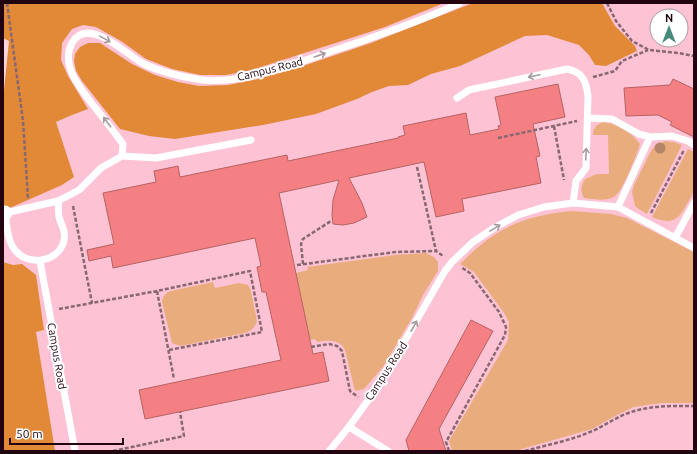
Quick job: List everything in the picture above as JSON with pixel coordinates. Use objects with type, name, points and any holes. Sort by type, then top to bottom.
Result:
[{"type":"lane","name":"Campus Road","points":[[122,156],[123,144],[80,88],[73,74],[69,61],[69,50],[73,41],[85,33],[106,38],[142,63],[177,76],[204,80],[240,78],[291,65],[386,33],[460,3]]},
{"type":"lane","points":[[457,98],[469,90],[567,69],[576,71],[583,78],[587,86],[588,118],[586,168],[576,180],[573,203]]},
{"type":"lane","points":[[588,118],[612,119],[639,134],[650,137],[672,136],[691,143]]},
{"type":"lane","points":[[618,207],[650,137]]},
{"type":"lane","points":[[58,201],[59,217],[65,230],[62,244],[53,256],[40,261],[26,259],[15,251],[9,239],[4,213],[58,201],[78,190],[101,168],[122,156],[156,158],[251,140]]},
{"type":"lane","name":"Campus Road","points":[[329,451],[349,427],[408,338],[437,285],[452,262],[473,242],[494,228],[518,215],[544,207],[573,203],[618,207],[694,248]]},
{"type":"lane","points":[[675,238],[694,203]]},
{"type":"lane","name":"Campus Road","points":[[40,261],[75,451]]},
{"type":"lane","points":[[349,427],[388,451]]},
{"type":"path","points":[[8,3],[23,120],[29,208]]},
{"type":"path","points":[[607,3],[616,21],[632,41],[649,50],[694,56]]},
{"type":"path","points":[[583,78],[594,77],[615,71],[622,61],[649,50]]},
{"type":"path","points":[[498,138],[588,118]]},
{"type":"path","points":[[554,126],[565,183],[573,203]]},
{"type":"path","points":[[647,222],[691,143]]},
{"type":"path","points":[[417,168],[436,250]]},
{"type":"path","points":[[73,206],[92,303]]},
{"type":"path","points":[[303,264],[301,244],[303,240],[331,221]]},
{"type":"path","points":[[297,265],[395,252],[436,250],[470,273],[499,312],[506,327],[505,335],[446,442],[449,451]]},
{"type":"path","points":[[49,311],[157,291],[250,271],[262,332],[169,350]]},
{"type":"path","points":[[157,291],[174,379]]},
{"type":"path","points":[[311,347],[329,344],[336,346],[342,351],[350,391],[366,402]]},
{"type":"path","points":[[525,451],[589,433],[636,410],[669,406],[694,406]]},
{"type":"path","points":[[113,451],[184,436],[180,412]]},
{"type":"shaded area","points":[[3,3],[694,3],[694,451],[3,451],[3,101],[9,41],[3,38]]},
{"type":"shaded area","points":[[3,3],[444,3],[385,27],[252,70],[226,75],[200,75],[172,69],[146,59],[121,41],[96,27],[83,25],[72,29],[62,43],[61,60],[68,76],[88,109],[56,122],[74,177],[62,185],[3,211],[3,101],[9,41],[3,38]]},
{"type":"shaded area","points":[[473,3],[602,3],[615,26],[635,46],[637,51],[606,66],[595,65],[589,55],[579,45],[547,35],[525,36],[460,66],[431,74],[408,85],[389,86],[316,114],[263,125],[175,139],[149,136],[120,129],[82,81],[76,71],[74,61],[75,54],[80,47],[88,43],[100,43],[132,64],[155,75],[178,82],[199,86],[228,85],[258,79],[294,69],[371,43]]},
{"type":"shaded area","points":[[603,122],[613,124],[623,129],[633,136],[640,144],[626,180],[615,196],[604,200],[584,198],[582,188],[585,179],[597,174],[609,174],[608,135],[593,135],[595,127]]},
{"type":"shaded area","points":[[666,141],[682,145],[647,214],[635,206],[632,192],[652,149],[660,143]]},
{"type":"shaded area","points":[[688,149],[694,152],[694,190],[691,197],[684,210],[677,218],[664,221],[652,217]]},
{"type":"shaded area","points":[[572,211],[611,214],[627,218],[694,252],[694,403],[662,403],[634,407],[592,429],[515,451],[452,451],[449,441],[508,340],[509,322],[474,272],[460,264],[486,241],[510,226],[538,216]]},
{"type":"shaded area","points":[[426,253],[434,257],[438,262],[438,271],[383,367],[364,389],[355,391],[343,346],[333,341],[318,342],[314,339],[310,340],[296,273],[308,270],[307,267],[395,255]]},
{"type":"shaded area","points":[[3,262],[13,265],[22,264],[36,275],[44,330],[36,332],[55,451],[3,451]]},
{"type":"shaded area","points":[[213,282],[215,288],[239,283],[248,285],[251,291],[257,321],[255,326],[245,333],[180,346],[172,343],[162,302],[165,295],[171,291]]},
{"type":"building","points":[[673,79],[694,89],[694,137],[670,125],[672,122],[658,115],[626,116],[624,88],[670,85]]},
{"type":"building","points":[[558,84],[565,117],[533,124],[540,156],[536,157],[541,183],[462,199],[464,211],[436,217],[424,162],[349,178],[362,203],[367,217],[354,223],[343,225],[333,224],[332,215],[333,200],[339,180],[279,193],[313,354],[323,352],[329,381],[145,419],[139,390],[281,360],[266,292],[262,292],[257,267],[261,266],[255,238],[113,268],[111,256],[89,261],[87,250],[114,244],[103,193],[156,182],[154,171],[178,166],[180,177],[287,155],[288,161],[398,138],[405,135],[403,126],[466,113],[470,135],[499,129],[498,126],[501,125],[495,97]]},
{"type":"building","points":[[471,320],[493,331],[439,429],[446,451],[409,451],[406,440]]}]
